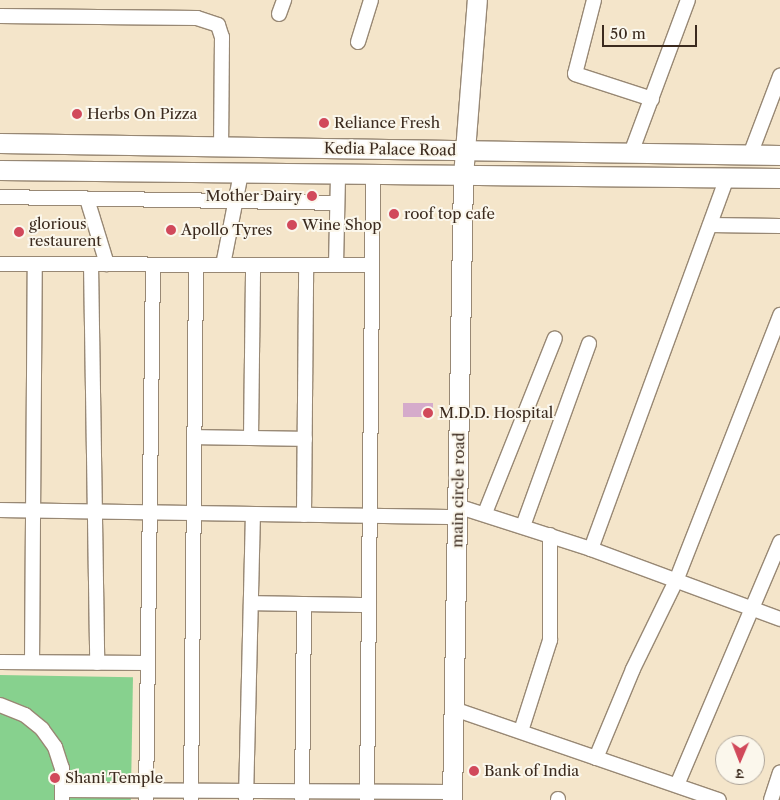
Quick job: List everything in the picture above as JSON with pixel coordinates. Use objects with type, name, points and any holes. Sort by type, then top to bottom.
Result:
[{"type":"street","points":[[279,14],[284,0]]},
{"type":"street","points":[[358,42],[371,0]]},
{"type":"street","name":"main circle road","points":[[452,796],[463,176],[477,0]]},
{"type":"street","points":[[594,0],[575,74],[652,99]]},
{"type":"street","points":[[631,152],[688,0]]},
{"type":"street","points":[[0,16],[197,18],[218,25],[222,37],[221,146]]},
{"type":"street","points":[[750,155],[780,76]]},
{"type":"street","name":"Kedia Palace Road","points":[[0,143],[780,155]]},
{"type":"street","name":"Kedia Palace Road","points":[[0,170],[780,178]]},
{"type":"street","points":[[223,265],[241,173]]},
{"type":"street","points":[[336,265],[338,174]]},
{"type":"street","points":[[367,796],[373,175]]},
{"type":"street","points":[[591,549],[727,177]]},
{"type":"street","points":[[0,197],[235,199],[337,203]]},
{"type":"street","points":[[88,199],[107,264]]},
{"type":"street","points":[[710,225],[780,226]]},
{"type":"street","points":[[0,264],[372,265]]},
{"type":"street","points":[[32,662],[35,264]]},
{"type":"street","points":[[91,264],[97,662]]},
{"type":"street","points":[[146,795],[153,264]]},
{"type":"street","points":[[191,795],[196,265]]},
{"type":"street","points":[[251,438],[253,265]]},
{"type":"street","points":[[304,515],[306,265]]},
{"type":"street","points":[[596,758],[633,669],[676,581],[780,315]]},
{"type":"street","points":[[485,513],[555,338]]},
{"type":"street","points":[[523,526],[588,344]]},
{"type":"street","points":[[195,438],[305,439]]},
{"type":"street","points":[[0,510],[370,516],[457,511],[485,513],[591,549],[780,619]]},
{"type":"street","points":[[246,796],[253,514]]},
{"type":"street","points":[[521,732],[550,640],[550,535]]},
{"type":"street","points":[[677,785],[753,610],[780,542]]},
{"type":"street","points":[[250,603],[369,605]]},
{"type":"street","points":[[302,796],[304,604]]},
{"type":"street","points":[[0,662],[148,663]]},
{"type":"street","points":[[0,705],[25,715],[42,729],[57,754],[63,795],[452,796]]},
{"type":"street","points":[[454,709],[718,800]]},
{"type":"street","points":[[771,800],[780,772]]},
{"type":"green space","points":[[0,675],[133,677],[131,800],[0,800]]},
{"type":"building","points":[[403,403],[433,403],[433,417],[403,417]]},
{"type":"place","name":"Herbs On Pizza","points":[[77,114]]},
{"type":"place","name":"Reliance Fresh","points":[[324,123]]},
{"type":"place","name":"Mother Dairy","points":[[312,196]]},
{"type":"place","name":"roof top cafe","points":[[394,214]]},
{"type":"place","name":"Wine Shop","points":[[292,225]]},
{"type":"place","name":"Apollo Tyres","points":[[171,230]]},
{"type":"place","name":"glorious restaurent","points":[[19,232]]},
{"type":"place","name":"M.D.D. Hospital","points":[[428,413]]},
{"type":"place","name":"Bank of India","points":[[474,771]]},
{"type":"place","name":"Shani Temple","points":[[55,778]]}]
